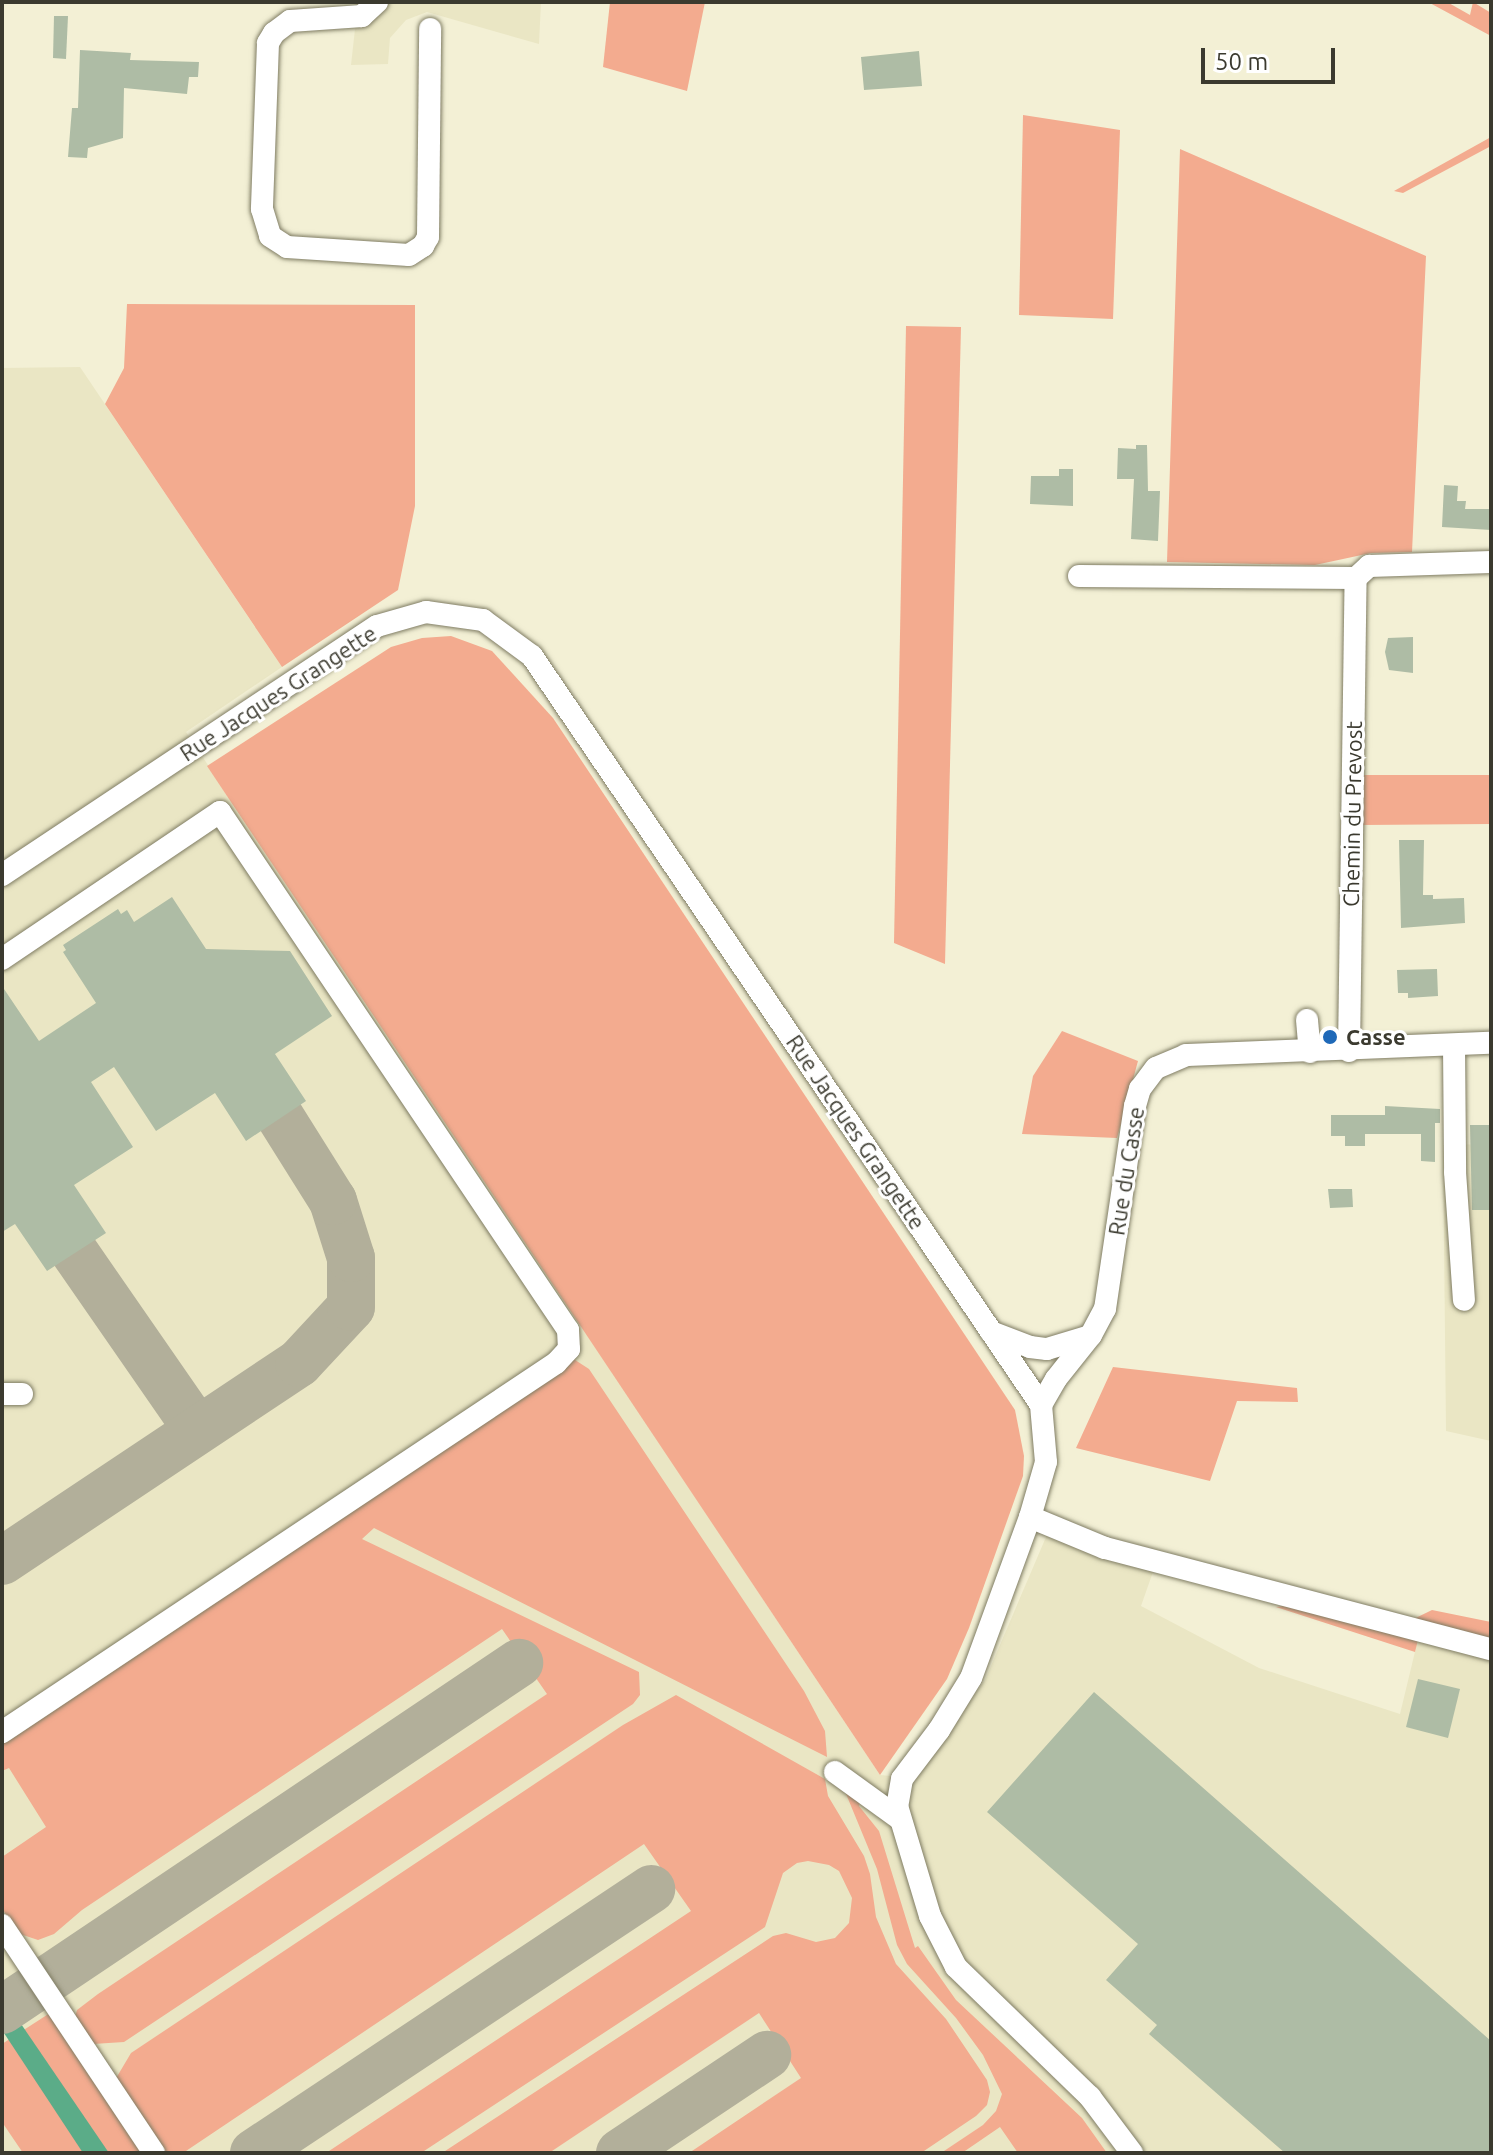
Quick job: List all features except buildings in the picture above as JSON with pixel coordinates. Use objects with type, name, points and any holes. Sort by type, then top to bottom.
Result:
[{"type":"street","points":[[377,2],[362,16],[290,21],[274,33],[268,43],[262,209],[270,236],[287,247],[409,255],[423,246],[428,237],[430,29]]},
{"type":"street","points":[[1079,576],[1356,578],[1369,566],[1491,562]]},
{"type":"street","name":"Chemin du Prevost","points":[[1349,1051],[1356,578]]},
{"type":"street","name":"Rue Jacques Grangette","points":[[2,875],[377,626],[426,612],[483,620],[532,656],[1041,1405],[1046,1462],[1030,1517],[971,1678],[939,1730],[902,1779],[897,1806],[930,1916],[956,1967],[1090,2097],[1132,2153]]},
{"type":"street","points":[[2,959],[220,812],[568,1330],[569,1349],[556,1363],[2,1732]]},
{"type":"street","points":[[1307,1020],[1310,1052]]},
{"type":"street","name":"Rue du Casse","points":[[1041,1405],[1056,1379],[1091,1335],[1105,1309],[1135,1106],[1147,1078],[1170,1059],[1186,1055],[1349,1051],[1491,1043]]},
{"type":"street","points":[[1454,1045],[1455,1172],[1464,1300]]},
{"type":"street","points":[[991,1332],[1030,1347],[1047,1349],[1091,1335]]},
{"type":"street","points":[[1030,1517],[1105,1548],[1491,1649]]},
{"type":"street","points":[[835,1772],[900,1819]]},
{"type":"street","points":[[2,1925],[154,2153]]},
{"type":"shaded area","points":[[358,2],[541,2],[539,44],[427,12],[406,20],[390,38],[388,64],[351,65]]},
{"type":"shaded area","points":[[610,2],[705,2],[687,91],[603,67]]},
{"type":"shaded area","points":[[1428,2],[1447,2],[1470,15],[1473,2],[1491,13],[1491,36]]},
{"type":"shaded area","points":[[1023,115],[1120,130],[1113,319],[1019,315]]},
{"type":"shaded area","points":[[1491,137],[1491,146],[1403,193],[1394,191]]},
{"type":"shaded area","points":[[1180,149],[1426,256],[1412,552],[1371,553],[1315,565],[1167,562]]},
{"type":"shaded area","points":[[127,304],[415,305],[415,506],[398,590],[282,667],[105,404],[124,368]]},
{"type":"shaded area","points":[[906,326],[961,327],[945,964],[894,943]]},
{"type":"shaded area","points":[[80,367],[282,667],[186,732],[880,1775],[913,1778],[985,1680],[1049,1530],[1154,1569],[1141,1606],[1259,1668],[1400,1714],[1419,1635],[1491,1655],[1491,2153],[2,2153],[2,368]]},
{"type":"shaded area","points":[[451,636],[492,651],[553,718],[1015,1410],[1024,1456],[1023,1476],[969,1628],[947,1679],[880,1775],[207,766],[391,647],[422,638]]},
{"type":"shaded area","points":[[1364,775],[1491,775],[1491,824],[1363,825]]},
{"type":"shaded area","points":[[1062,1031],[1138,1061],[1117,1138],[1022,1134],[1033,1076]]},
{"type":"shaded area","points":[[1491,1144],[1491,1441],[1446,1431],[1443,1145]]},
{"type":"shaded area","points":[[572,1358],[589,1369],[804,1691],[825,1731],[827,1757],[374,1528],[362,1539],[639,1672],[640,1695],[633,1704],[124,2042],[93,2044],[75,2017],[77,2010],[547,1694],[502,1629],[82,1910],[54,1934],[38,1940],[17,1933],[2,1908],[2,1857],[46,1827],[9,1768],[2,1771],[2,1739]]},
{"type":"shaded area","points":[[1113,1367],[1297,1388],[1298,1402],[1237,1401],[1210,1481],[1076,1448]]},
{"type":"shaded area","points":[[1297,1604],[1393,1629],[1432,1610],[1491,1622],[1491,1655],[1419,1636],[1415,1652],[1276,1607]]},
{"type":"shaded area","points":[[676,1695],[825,1779],[828,1796],[864,1856],[870,1874],[876,1917],[896,1964],[946,2019],[987,2080],[990,2092],[987,2105],[976,2116],[921,2153],[689,2153],[801,2078],[759,2013],[549,2153],[442,2153],[773,1936],[786,1933],[816,1942],[835,1938],[849,1923],[852,1898],[839,1871],[829,1865],[808,1861],[797,1863],[783,1873],[765,1927],[421,2153],[326,2153],[691,1911],[644,1844],[183,2153],[164,2153],[115,2080],[131,2053],[623,1725]]},
{"type":"shaded area","points":[[844,1789],[861,1798],[859,1806],[879,1831],[915,1948],[918,1946],[956,2000],[1082,2118],[1107,2153],[1018,2153],[1000,2127],[962,2153],[941,2153],[983,2125],[996,2111],[1002,2094],[983,2055],[956,2018],[907,1964],[897,1945],[877,1869]]},
{"type":"shaded area","points":[[2,1996],[109,2153],[83,2153],[2,2030]]},
{"type":"shaded area","points":[[50,2013],[143,2153],[23,2153],[2,2122],[2,2044]]},
{"type":"taxiway","points":[[2,1561],[299,1363],[351,1307],[351,1258],[333,1201],[281,1118]]},
{"type":"taxiway","points":[[75,1253],[197,1429]]},
{"type":"taxiway","points":[[2,2010],[519,1663]]},
{"type":"taxiway","points":[[254,2153],[651,1889]]},
{"type":"taxiway","points":[[620,2153],[767,2055]]},
{"type":"place","name":"Casse","points":[[1330,1037]]}]
